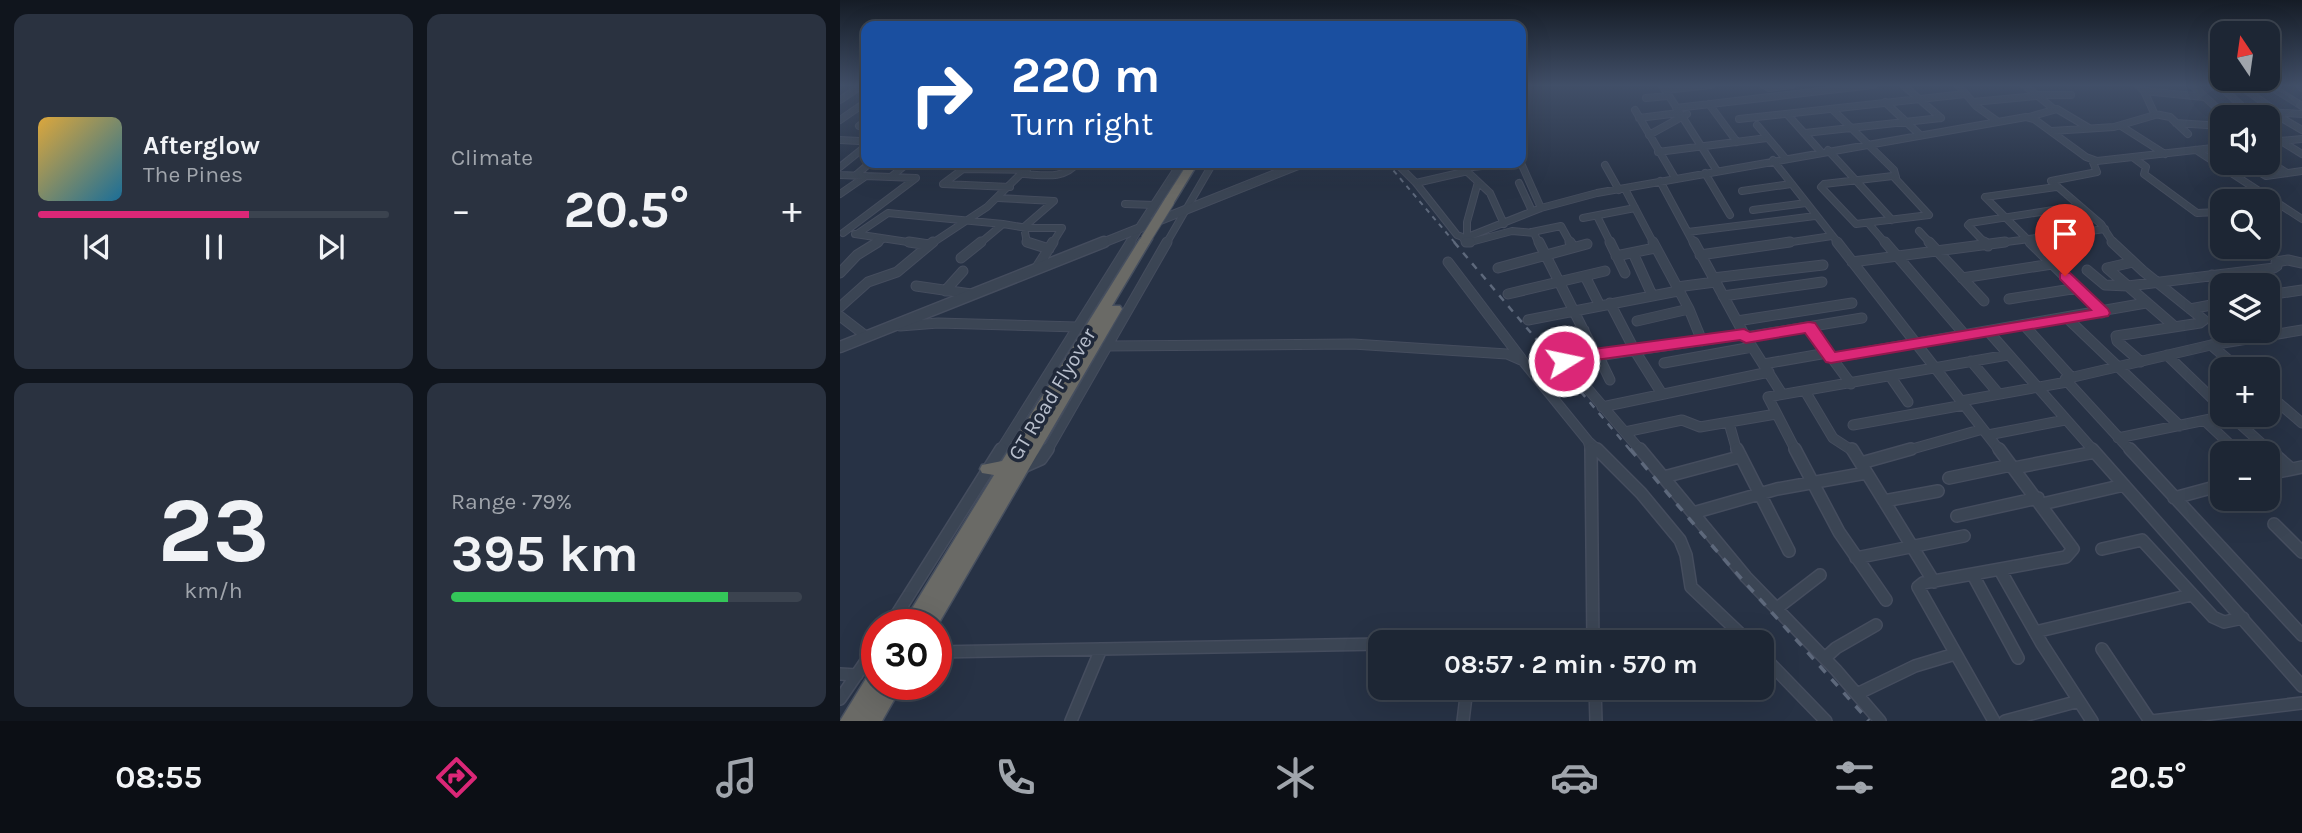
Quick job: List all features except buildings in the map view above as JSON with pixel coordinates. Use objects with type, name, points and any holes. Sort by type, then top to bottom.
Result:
[{"type":"highway","name":"GT Road Flyover","points":[[1178,204],[1191,168]]},
{"type":"highway","name":"GT Road Flyover","points":[[937,609],[1014,467],[1148,234],[1178,204],[1198,168]]},
{"type":"highway","name":"GT Road Flyover","points":[[921,609],[1014,467]]},
{"type":"highway","points":[[988,469],[1014,467]]},
{"type":"highway","points":[[850,721],[861,693]]},
{"type":"highway","points":[[871,721],[883,700]]},
{"type":"street","points":[[1639,119],[1675,178]]},
{"type":"street","points":[[1649,135],[1671,119]]},
{"type":"street","points":[[1683,119],[1717,171]]},
{"type":"street","points":[[1720,119],[1737,142]]},
{"type":"street","points":[[1791,119],[1892,220]]},
{"type":"street","points":[[1842,119],[1894,170],[1896,177],[1930,214],[1869,224],[1853,223],[1821,187],[1824,184],[1896,177]]},
{"type":"street","points":[[1903,119],[1919,134]]},
{"type":"street","points":[[1805,133],[1933,119]]},
{"type":"street","points":[[1942,119],[1954,128]]},
{"type":"street","points":[[1401,168],[1457,235],[1464,237],[1541,208],[1622,189],[2016,119]]},
{"type":"street","points":[[2032,119],[2092,160],[2097,172],[2052,179],[2056,187],[2105,229],[2115,246],[2204,321],[2116,336],[2117,341],[2141,362]]},
{"type":"street","points":[[2073,119],[2089,128]]},
{"type":"street","points":[[2052,131],[2121,126],[2142,119]]},
{"type":"street","points":[[2171,119],[2188,134]]},
{"type":"street","points":[[2285,119],[2301,128]]},
{"type":"street","points":[[2176,123],[2210,125]]},
{"type":"street","points":[[1756,125],[1785,158]]},
{"type":"street","points":[[2121,126],[2165,154]]},
{"type":"street","points":[[1658,152],[1767,138]]},
{"type":"street","points":[[2281,141],[2302,139]]},
{"type":"street","points":[[840,140],[859,141]]},
{"type":"street","points":[[2281,141],[2302,154]]},
{"type":"street","points":[[2092,160],[2210,149]]},
{"type":"street","points":[[840,167],[861,150]]},
{"type":"street","points":[[2196,150],[2302,219]]},
{"type":"street","points":[[2134,158],[2146,167],[2144,174],[2197,213],[2210,212]]},
{"type":"street","points":[[1773,160],[2040,501],[2071,546],[2072,552],[2066,557],[1918,587],[1994,721]]},
{"type":"street","points":[[1605,165],[1635,208],[1689,309],[1702,341]]},
{"type":"street","points":[[840,182],[863,168]]},
{"type":"street","points":[[892,176],[902,168]]},
{"type":"street","points":[[1010,187],[943,184],[963,169],[1028,169],[1066,174],[1074,168]]},
{"type":"street","points":[[1148,234],[1155,205],[1179,168]]},
{"type":"street","points":[[900,609],[1077,327],[1148,234],[1209,168]]},
{"type":"street","points":[[1178,204],[1210,200],[1290,168]]},
{"type":"street","points":[[1416,183],[1460,168]]},
{"type":"street","points":[[1464,168],[1492,196],[1504,224]]},
{"type":"street","points":[[1523,168],[1541,208]]},
{"type":"street","points":[[840,307],[864,285],[897,272],[929,245],[969,220],[998,198],[1028,169]]},
{"type":"street","points":[[2280,169],[2287,173]]},
{"type":"street","points":[[2280,174],[2302,171]]},
{"type":"street","points":[[1704,173],[1730,215]]},
{"type":"street","points":[[840,175],[916,178],[842,233]]},
{"type":"street","points":[[840,194],[866,176]]},
{"type":"street","points":[[1660,181],[1745,336],[1782,394]]},
{"type":"street","points":[[1478,182],[1464,237],[1467,243],[1512,231],[1521,234],[1561,226],[1573,247]]},
{"type":"street","points":[[1519,183],[1532,211]]},
{"type":"street","points":[[1742,191],[1791,184]]},
{"type":"street","points":[[2056,187],[1985,196],[2003,217],[2102,313]]},
{"type":"street","points":[[998,198],[1054,201],[1024,227]]},
{"type":"street","points":[[1753,210],[1806,203]]},
{"type":"street","points":[[1125,204],[1155,205]]},
{"type":"street","points":[[1014,467],[1041,459],[1107,346],[1178,204]]},
{"type":"street","points":[[1988,246],[1968,224],[2079,206]]},
{"type":"street","points":[[1583,218],[1635,208]]},
{"type":"street","points":[[856,234],[888,213],[1024,227],[1061,226],[1038,266]]},
{"type":"street","points":[[1597,216],[1625,273]]},
{"type":"street","points":[[1688,232],[1815,216]]},
{"type":"street","points":[[961,258],[1003,224]]},
{"type":"street","points":[[1869,224],[1965,335]]},
{"type":"street","points":[[1024,227],[1027,243],[1049,249]]},
{"type":"street","points":[[1852,262],[2105,229]]},
{"type":"street","points":[[1919,231],[1984,301]]},
{"type":"street","points":[[1532,232],[1610,380]]},
{"type":"street","points":[[842,233],[929,245]]},
{"type":"street","points":[[840,347],[1038,266],[1148,234]]},
{"type":"street","points":[[1700,255],[1832,236]]},
{"type":"street","points":[[840,273],[857,255],[883,239]]},
{"type":"street","points":[[1498,268],[1544,253],[1587,244]]},
{"type":"street","points":[[1616,256],[1655,248]]},
{"type":"street","points":[[1633,253],[1652,295]]},
{"type":"street","points":[[1448,262],[1588,441],[1609,459],[1683,547],[1687,579],[1691,587],[1736,630]]},
{"type":"street","points":[[2133,262],[2107,266],[2125,286],[2174,326]]},
{"type":"street","points":[[2230,273],[2274,268],[2276,262],[2302,263]]},
{"type":"street","points":[[1962,278],[2052,264]]},
{"type":"street","points":[[1528,320],[1714,280],[1822,265]]},
{"type":"street","points":[[2087,270],[2105,285],[2125,286],[2210,275]]},
{"type":"street","points":[[945,291],[962,271]]},
{"type":"street","points":[[1508,294],[1605,271]]},
{"type":"street","points":[[1585,276],[1600,306]]},
{"type":"street","points":[[1723,296],[1822,282]]},
{"type":"street","points":[[916,286],[971,294]]},
{"type":"street","points":[[2009,299],[2078,288]]},
{"type":"street","points":[[2280,293],[2302,290]]},
{"type":"street","points":[[1610,303],[1635,351],[1662,394]]},
{"type":"street","points":[[1737,321],[1852,303]]},
{"type":"street","points":[[1602,407],[1829,355],[2102,313],[2146,303]]},
{"type":"street","points":[[2190,309],[2210,305]]},
{"type":"street","points":[[1637,320],[1689,309]]},
{"type":"street","points":[[840,316],[866,336]]},
{"type":"street","points":[[1862,318],[1564,361],[1776,609],[1825,658],[1880,721]]},
{"type":"street","points":[[2067,318],[2180,426]]},
{"type":"street","points":[[891,326],[950,323],[1077,327]]},
{"type":"street","points":[[2024,325],[2118,438],[2302,635]]},
{"type":"street","points":[[1809,327],[1851,384]]},
{"type":"street","points":[[1545,337],[1584,330]]},
{"type":"street","points":[[1853,425],[2069,380],[2211,345],[2302,330]]},
{"type":"street","points":[[1988,331],[2302,686]]},
{"type":"street","points":[[1107,346],[1353,344],[1484,351],[1507,354],[1523,361]]},
{"type":"street","points":[[2211,345],[2225,357]]},
{"type":"street","points":[[1664,363],[1752,347]]},
{"type":"street","points":[[1886,600],[1856,558],[1811,482],[1768,397],[2008,355]]},
{"type":"street","points":[[2167,355],[2210,396]]},
{"type":"street","points":[[1971,361],[1998,393]]},
{"type":"street","points":[[1889,376],[1908,402]]},
{"type":"street","points":[[1805,391],[1833,438],[1850,445],[1934,582]]},
{"type":"street","points":[[2280,404],[2302,423]]},
{"type":"street","points":[[1625,432],[1682,420],[1700,426],[1776,414]]},
{"type":"street","points":[[1693,513],[1864,468],[1985,432],[2065,420]]},
{"type":"street","points":[[2118,438],[2210,420]]},
{"type":"street","points":[[2205,421],[2226,441]]},
{"type":"street","points":[[1729,423],[1739,457],[1790,551]]},
{"type":"street","points":[[2245,427],[2296,468]]},
{"type":"street","points":[[1588,441],[1592,466],[1593,630]]},
{"type":"street","points":[[1949,478],[2095,452]]},
{"type":"street","points":[[1664,477],[1739,457]]},
{"type":"street","points":[[1957,516],[2124,485]]},
{"type":"street","points":[[2175,498],[2210,488]]},
{"type":"street","points":[[1884,501],[1938,491]]},
{"type":"street","points":[[2274,524],[2302,552]]},
{"type":"street","points":[[1856,558],[1964,536]]},
{"type":"street","points":[[2102,549],[2142,540],[2217,620],[2243,618]]},
{"type":"street","points":[[2000,570],[2035,632],[2092,721]]},
{"type":"street","points":[[1776,609],[1820,575]]},
{"type":"street","points":[[1973,575],[2018,658]]},
{"type":"street","points":[[2035,632],[2191,595]]},
{"type":"street","points":[[1825,658],[1836,648],[1876,625]]},
{"type":"street","points":[[952,652],[1368,645]]},
{"type":"street","points":[[1071,721],[1101,649]]},
{"type":"street","points":[[2102,649],[2151,721],[2302,703]]},
{"type":"street","points":[[1857,694],[1915,666],[1955,654]]},
{"type":"street","points":[[1774,667],[1826,721]]},
{"type":"street","points":[[840,674],[861,676]]},
{"type":"street","points":[[840,699],[861,682]]},
{"type":"street","points":[[1464,721],[1466,700]]},
{"type":"street","points":[[1595,700],[1596,721]]},
{"type":"street","points":[[2005,721],[2080,701]]},
{"type":"railway","points":[[1391,168],[1456,244]]},
{"type":"railway","points":[[1454,242],[1631,451]]},
{"type":"railway","points":[[1630,449],[1715,549],[1869,721]]},
{"type":"route","points":[[1564,361],[1809,327],[1831,358],[2102,313],[2065,276]]}]
